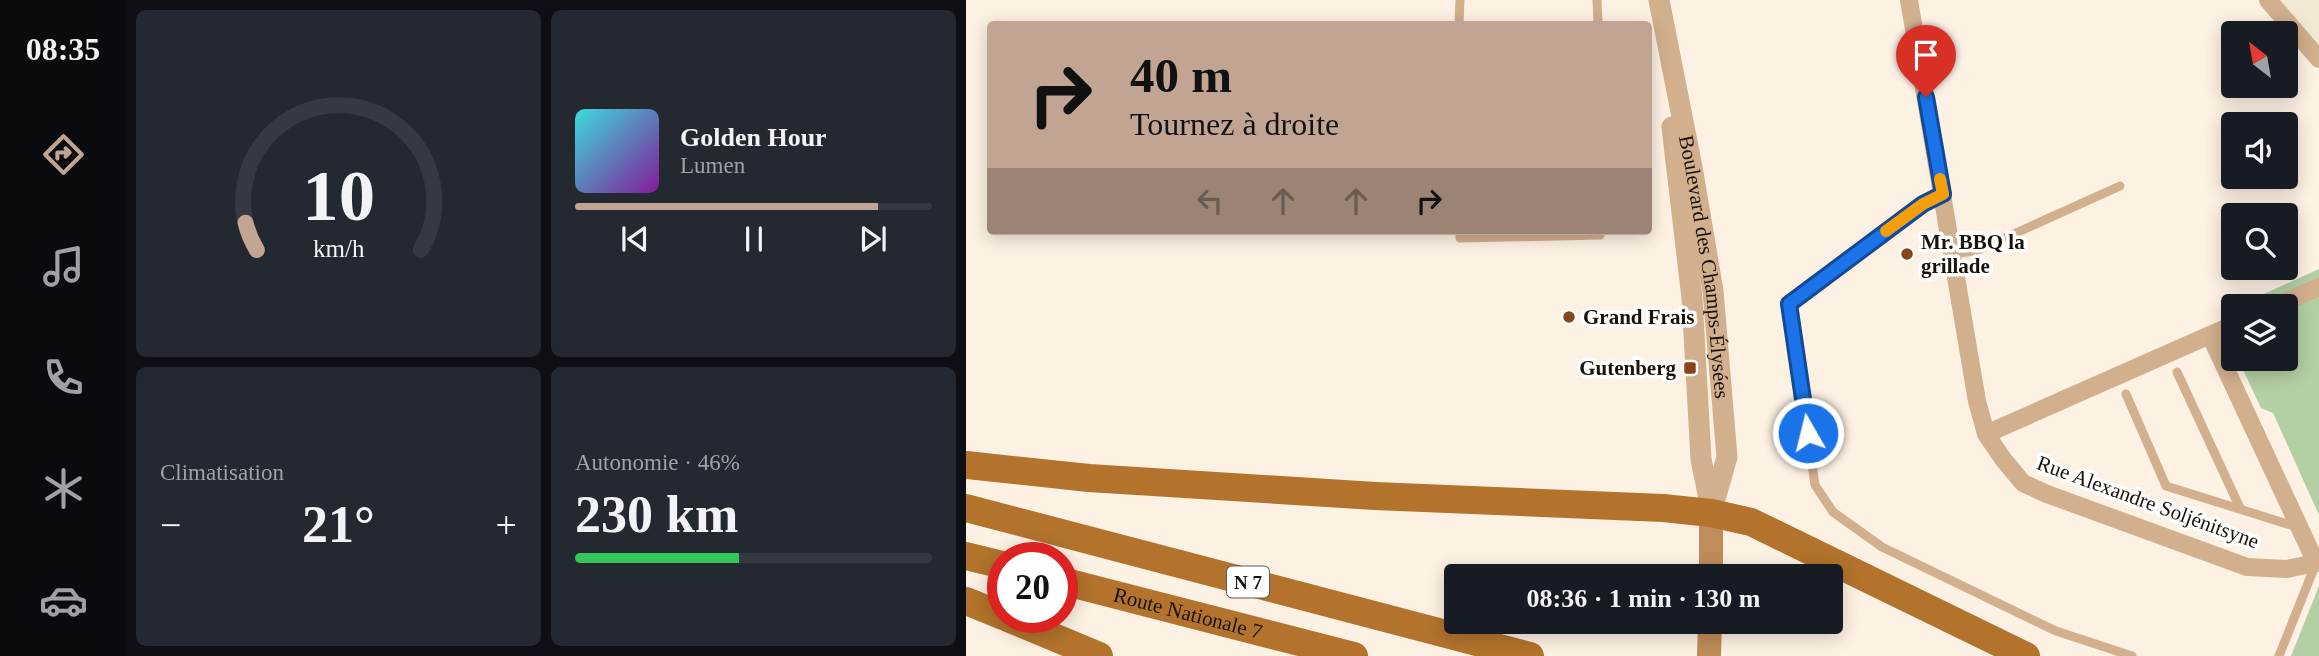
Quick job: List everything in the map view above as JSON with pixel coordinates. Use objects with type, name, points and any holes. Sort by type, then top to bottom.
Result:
[{"type":"main road","points":[[966,465],[1089,478],[1375,496],[1663,508],[1711,513],[1751,522],[2026,656]]},
{"type":"main road","name":"Route Nationale 7","points":[[966,508],[1530,656]]},
{"type":"main road","name":"Boulevard des Champs-Élysées","points":[[1711,513],[1712,564]]},
{"type":"main road","points":[[966,556],[987,561]]},
{"type":"main road","name":"Route Nationale 7","points":[[1078,585],[1354,656]]},
{"type":"main road","points":[[966,601],[987,610]]},
{"type":"main road","points":[[1044,633],[1099,656]]},
{"type":"main road","points":[[1709,656],[1710,634]]},
{"type":"street","name":"Rue Alexandre Soljénitsyne","points":[[1909,0],[1977,401],[1986,435],[2023,483],[2047,494],[2247,567],[2287,569],[2317,563]]},
{"type":"street","points":[[2268,0],[2319,60]]},
{"type":"street","name":"Boulevard des Champs-Élysées","points":[[1661,10],[1713,291],[1727,457],[1711,513]]},
{"type":"street","points":[[1789,304],[1923,204],[1943,194]]},
{"type":"street","points":[[2298,296],[2319,287]]},
{"type":"street","points":[[1986,435],[2221,331]]},
{"type":"street","points":[[2210,335],[2317,563]]},
{"type":"lane","points":[[1459,21],[1460,0]]},
{"type":"lane","points":[[1597,0],[1598,21]]},
{"type":"lane","points":[[1951,254],[1976,251],[2120,186]]},
{"type":"lane","points":[[1460,235],[1460,239],[1572,235]]},
{"type":"lane","points":[[1789,304],[1815,485],[1833,513],[1882,547],[2056,631],[2132,656]]},
{"type":"lane","points":[[2177,372],[2240,508]]},
{"type":"lane","points":[[2126,394],[2166,485],[2302,529]]},
{"type":"lane","points":[[2279,656],[2317,563]]},
{"type":"shaded area","points":[[2268,0],[2319,0],[2319,59],[2298,35],[2298,21],[2286,21]]},
{"type":"green space","points":[[2319,269],[2319,515],[2273,413],[2261,408],[2244,371],[2298,371],[2298,294],[2264,294]]},
{"type":"green space","points":[[2319,586],[2319,656],[2291,656]]},
{"type":"slow traffic","points":[[1886,231],[1923,204],[1943,194],[1940,179]]},
{"type":"place","name":"Mr. BBQ la grillade","points":[[1907,254]]},
{"type":"place","name":"Grand Frais","points":[[1569,317]]},
{"type":"place","name":"Gutenberg","points":[[1690,368]]},
{"type":"route","points":[[1808,433],[1789,304],[1923,204],[1943,194],[1926,97]]}]
